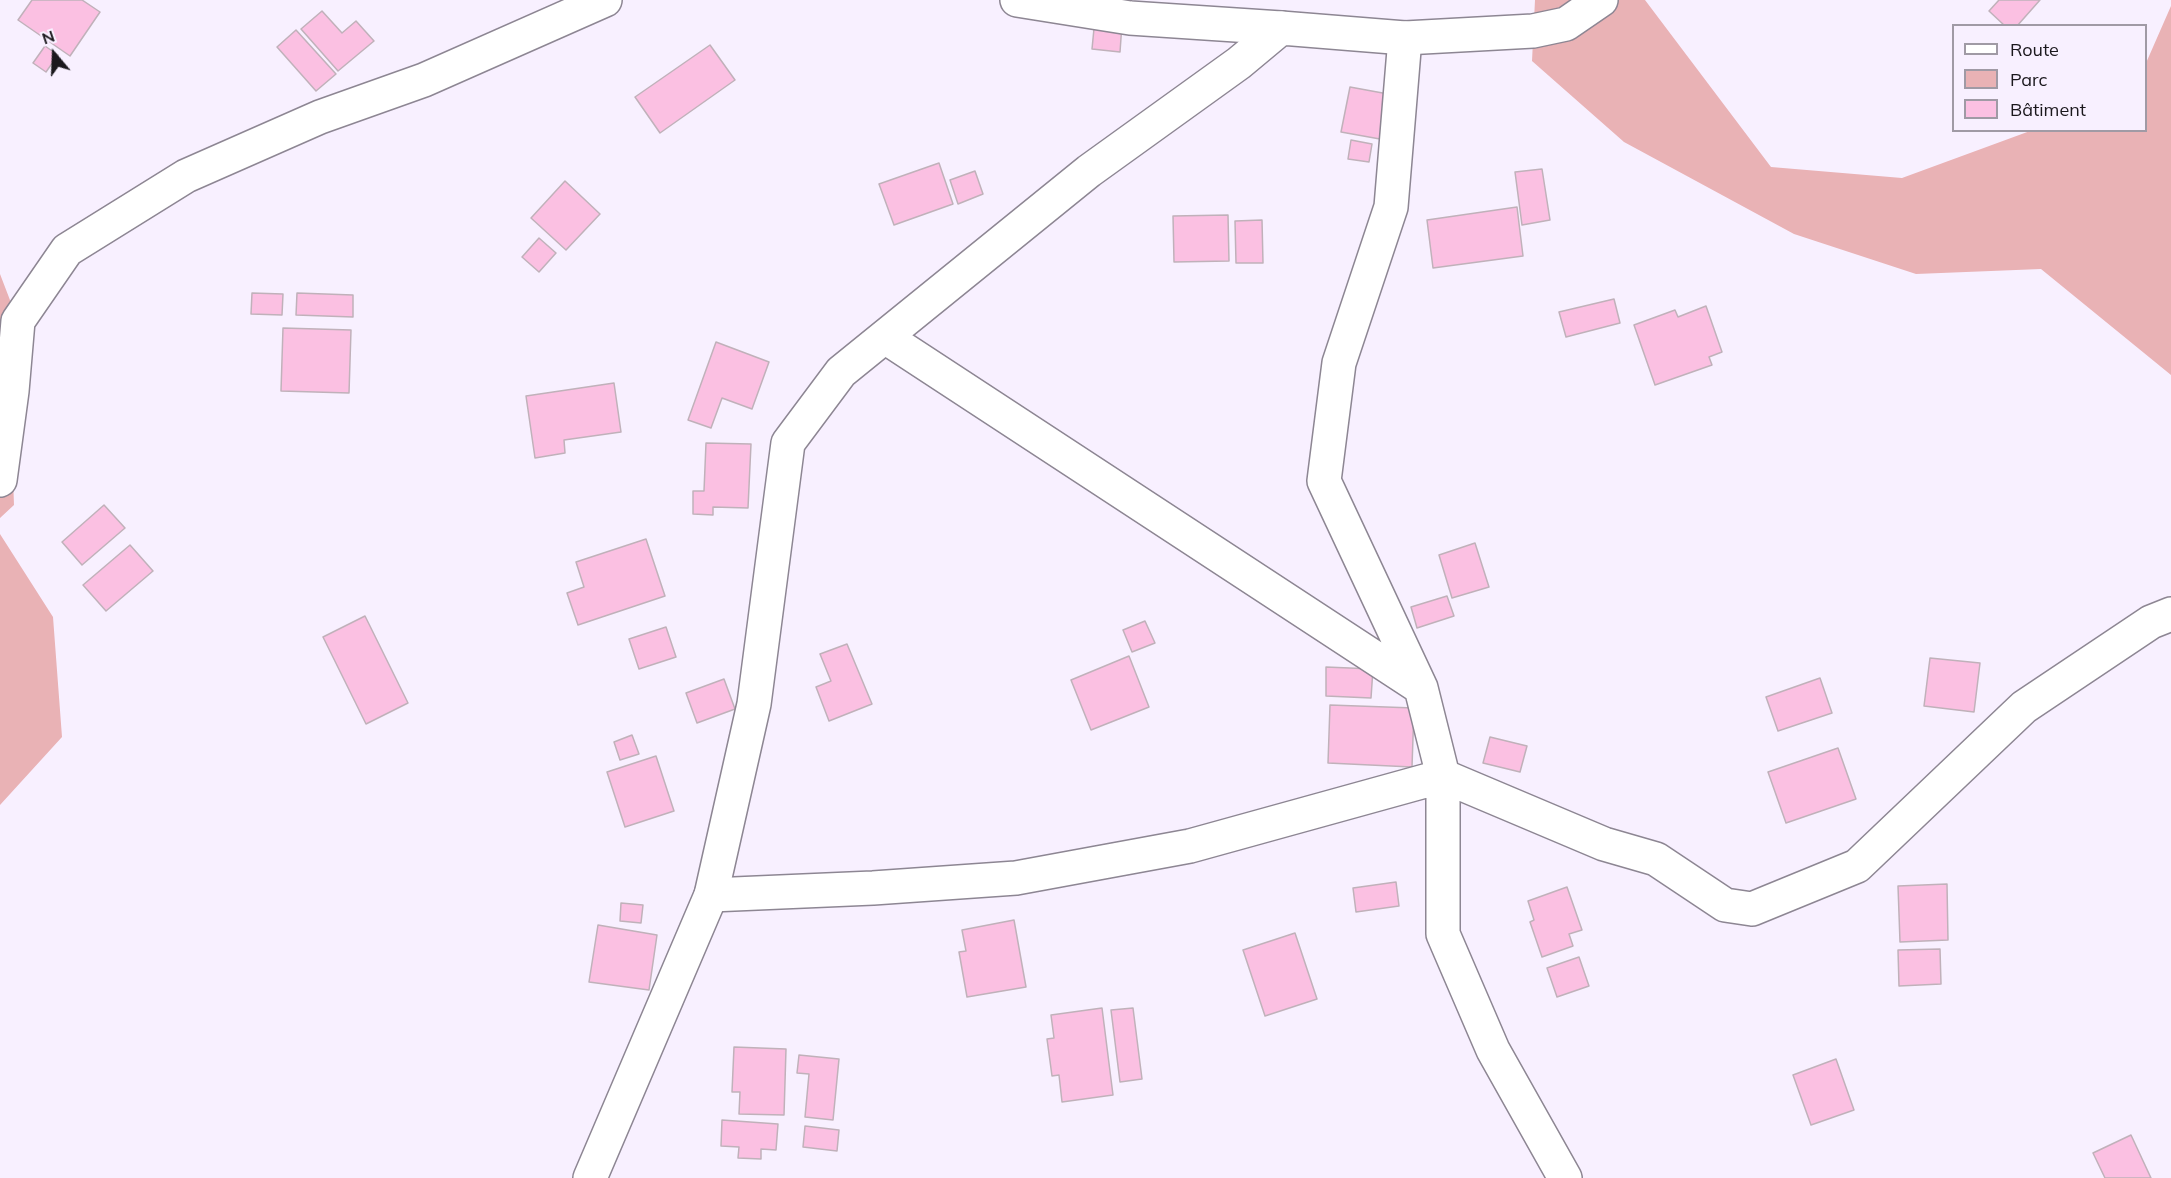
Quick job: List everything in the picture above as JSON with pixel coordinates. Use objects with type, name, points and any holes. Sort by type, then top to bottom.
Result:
[{"type":"street","points":[[0,480],[12,391],[18,321],[67,250],[186,176],[320,117],[434,76],[605,0]]},
{"type":"street","points":[[1017,0],[1130,18],[1405,38],[1533,31],[1566,24],[1600,0]]},
{"type":"street","points":[[590,1178],[711,895],[754,704],[788,443],[841,372],[1089,171],[1239,63],[1281,28]]},
{"type":"street","points":[[1405,38],[1391,207],[1339,363],[1324,481],[1421,688],[1443,776],[1443,934],[1493,1050],[1561,1174]]},
{"type":"street","points":[[885,337],[1421,688]]},
{"type":"street","points":[[711,895],[873,888],[1016,878],[1190,846],[1443,776],[1604,844],[1656,859],[1725,905],[1752,909],[1857,866],[2024,707],[2151,622],[2171,614]]},
{"type":"green space","points":[[1535,0],[1645,0],[1771,167],[1902,178],[2027,132],[2147,132],[2147,61],[2171,6],[2171,375],[2041,269],[1916,274],[1794,234],[1624,142],[1532,61]]},
{"type":"green space","points":[[0,274],[18,321],[9,366],[14,505],[0,518]]},
{"type":"green space","points":[[0,534],[53,617],[62,737],[0,805]]},
{"type":"building","points":[[32,0],[82,0],[100,12],[70,56],[18,20]]},
{"type":"building","points":[[1999,0],[2040,0],[2019,24],[2003,24],[1989,11]]},
{"type":"building","points":[[1096,8],[1123,10],[1120,52],[1092,49]]},
{"type":"building","points":[[322,11],[342,33],[356,21],[374,41],[338,71],[301,29]]},
{"type":"building","points":[[296,30],[336,74],[316,91],[277,47]]},
{"type":"building","points":[[710,45],[735,80],[660,133],[635,97]]},
{"type":"building","points":[[45,46],[58,55],[46,72],[33,63]]},
{"type":"building","points":[[1350,87],[1399,96],[1391,141],[1341,132]]},
{"type":"building","points":[[1351,140],[1372,144],[1369,162],[1348,159]]},
{"type":"building","points":[[939,163],[953,204],[894,225],[879,184]]},
{"type":"building","points":[[1542,169],[1550,220],[1522,225],[1515,172]]},
{"type":"building","points":[[975,171],[983,194],[958,204],[950,180]]},
{"type":"building","points":[[565,181],[600,214],[566,250],[531,218]]},
{"type":"building","points":[[1517,207],[1523,256],[1433,268],[1427,220]]},
{"type":"building","points":[[1228,215],[1229,261],[1174,262],[1173,216]]},
{"type":"building","points":[[1262,220],[1263,263],[1236,263],[1235,221]]},
{"type":"building","points":[[539,238],[556,253],[539,272],[522,257]]},
{"type":"building","points":[[252,293],[283,294],[282,315],[251,314]]},
{"type":"building","points":[[297,293],[353,295],[353,317],[296,315]]},
{"type":"building","points":[[1614,299],[1620,323],[1566,337],[1559,312]]},
{"type":"building","points":[[1706,306],[1722,352],[1709,357],[1712,365],[1655,385],[1634,325],[1675,310],[1678,317]]},
{"type":"building","points":[[283,328],[351,330],[349,393],[281,391]]},
{"type":"building","points":[[716,342],[769,362],[752,409],[722,398],[711,428],[688,420]]},
{"type":"building","points":[[614,383],[621,432],[564,440],[565,453],[535,458],[526,396]]},
{"type":"building","points":[[706,443],[751,444],[748,508],[713,507],[713,515],[693,514],[693,491],[704,491]]},
{"type":"building","points":[[104,505],[125,528],[82,565],[62,542]]},
{"type":"building","points":[[646,539],[665,596],[578,625],[567,593],[584,587],[576,562]]},
{"type":"building","points":[[1475,543],[1489,587],[1452,598],[1439,555]]},
{"type":"building","points":[[130,545],[153,571],[106,611],[83,585]]},
{"type":"building","points":[[1447,596],[1454,616],[1417,628],[1411,607]]},
{"type":"building","points":[[365,616],[408,703],[366,724],[323,637]]},
{"type":"building","points":[[1145,621],[1155,643],[1132,652],[1123,630]]},
{"type":"building","points":[[666,627],[676,657],[639,669],[629,639]]},
{"type":"building","points":[[847,644],[872,704],[829,721],[816,687],[831,681],[820,654]]},
{"type":"building","points":[[1129,656],[1149,707],[1091,730],[1071,680]]},
{"type":"building","points":[[1930,658],[1980,663],[1974,712],[1924,706]]},
{"type":"building","points":[[1326,667],[1373,669],[1371,698],[1326,696]]},
{"type":"building","points":[[1820,678],[1832,713],[1778,731],[1766,697]]},
{"type":"building","points":[[724,679],[735,709],[697,723],[686,693]]},
{"type":"building","points":[[1330,705],[1414,708],[1412,767],[1328,763]]},
{"type":"building","points":[[632,735],[639,754],[620,760],[614,742]]},
{"type":"building","points":[[1490,737],[1527,746],[1520,772],[1483,763]]},
{"type":"building","points":[[1838,748],[1856,799],[1786,823],[1768,772]]},
{"type":"building","points":[[656,756],[674,811],[625,827],[607,772]]},
{"type":"building","points":[[1396,882],[1399,906],[1356,912],[1353,888]]},
{"type":"building","points":[[1947,884],[1948,940],[1900,942],[1898,886]]},
{"type":"building","points":[[1567,887],[1582,930],[1569,934],[1573,946],[1542,957],[1530,922],[1534,920],[1528,901]]},
{"type":"building","points":[[621,903],[643,905],[641,923],[620,921]]},
{"type":"building","points":[[1014,920],[1026,987],[967,997],[959,952],[966,951],[962,930]]},
{"type":"building","points":[[598,925],[657,935],[649,990],[589,982]]},
{"type":"building","points":[[1295,933],[1317,999],[1265,1016],[1243,950]]},
{"type":"building","points":[[1940,949],[1941,984],[1899,986],[1898,950]]},
{"type":"building","points":[[1579,957],[1589,986],[1557,997],[1547,968]]},
{"type":"building","points":[[1102,1008],[1113,1095],[1062,1102],[1059,1075],[1052,1076],[1047,1039],[1054,1038],[1051,1015]]},
{"type":"building","points":[[1133,1008],[1142,1079],[1120,1082],[1111,1010]]},
{"type":"building","points":[[734,1047],[786,1049],[784,1115],[739,1114],[740,1092],[732,1092]]},
{"type":"building","points":[[799,1055],[839,1059],[833,1120],[805,1117],[809,1074],[797,1073]]},
{"type":"building","points":[[1836,1059],[1854,1110],[1811,1125],[1793,1075]]},
{"type":"building","points":[[722,1120],[778,1124],[776,1150],[761,1149],[761,1159],[738,1158],[739,1147],[721,1146]]},
{"type":"building","points":[[805,1126],[839,1130],[837,1151],[803,1147]]},
{"type":"building","points":[[2131,1135],[2151,1178],[2105,1178],[2093,1153]]}]
